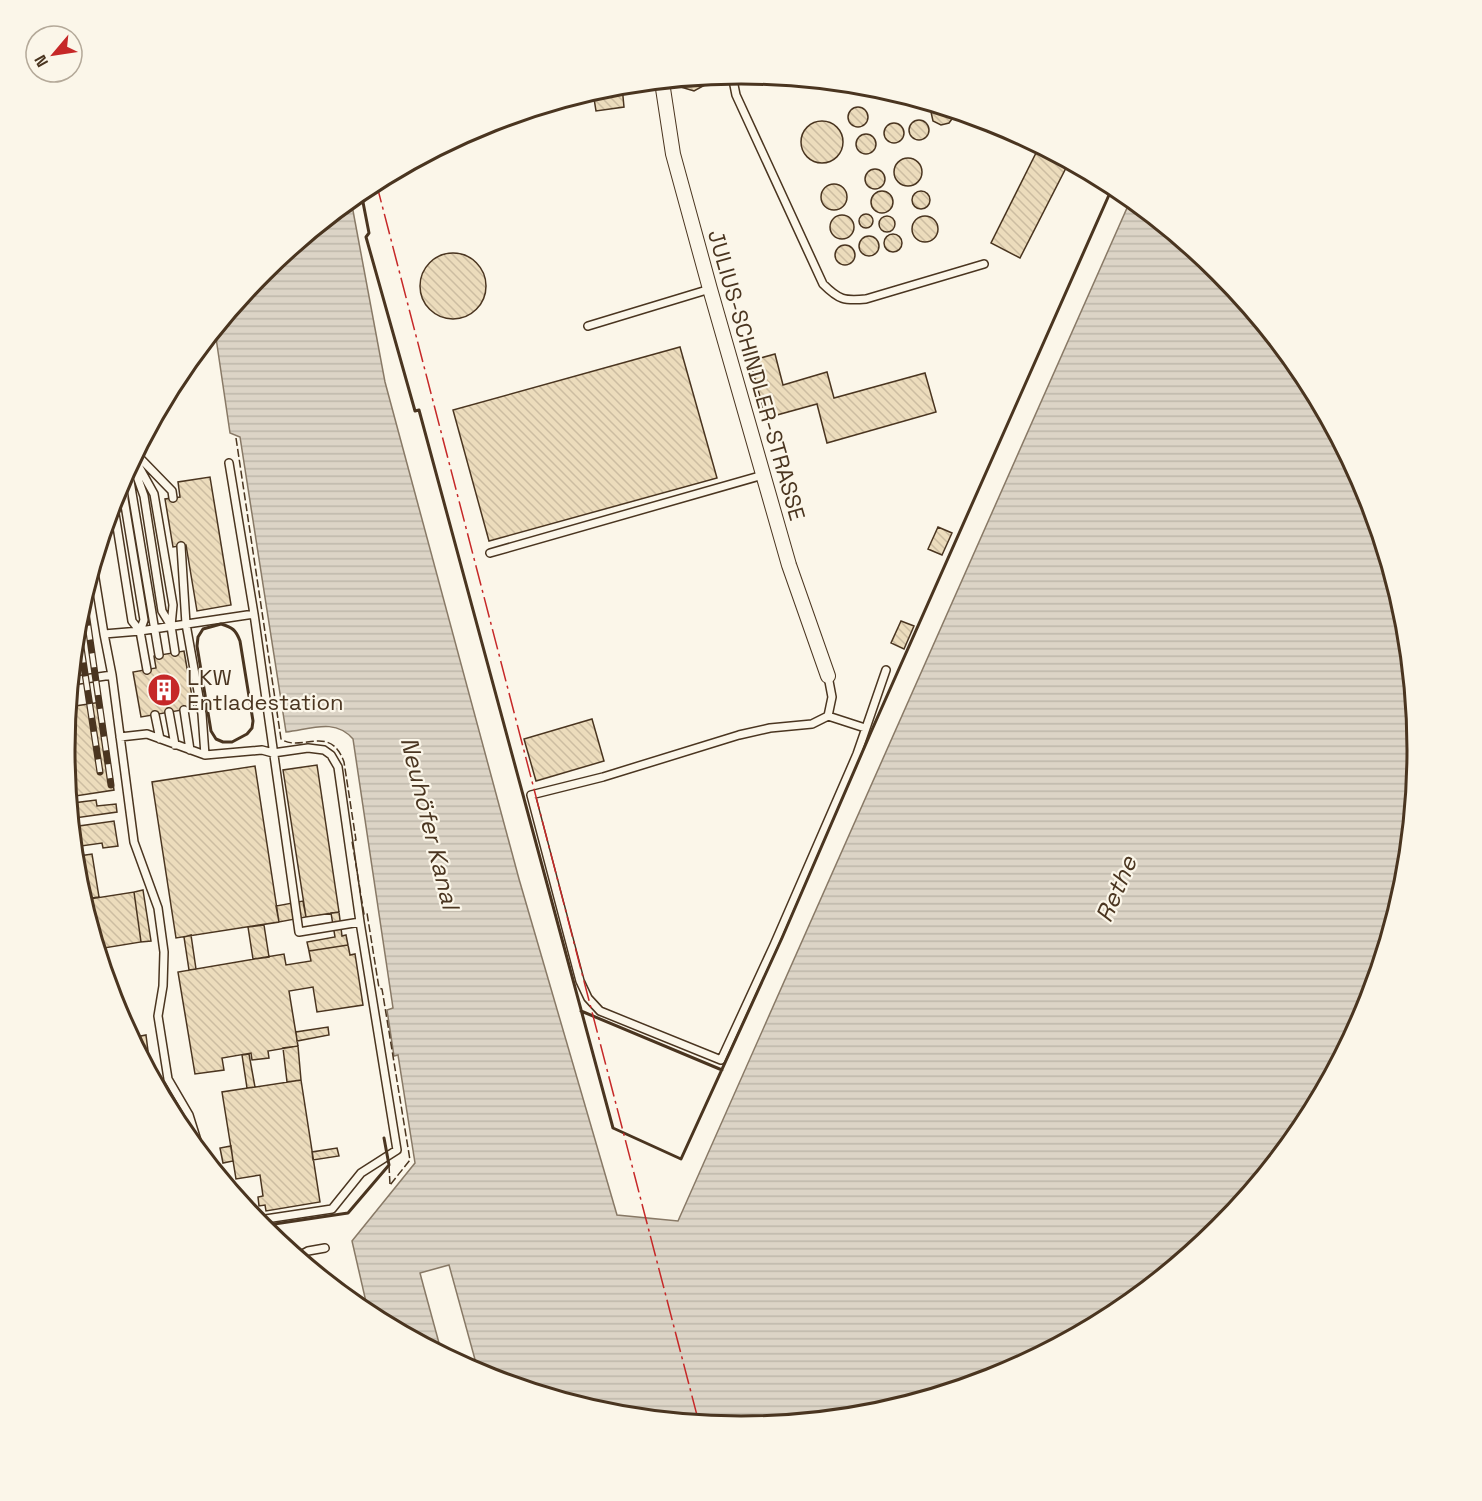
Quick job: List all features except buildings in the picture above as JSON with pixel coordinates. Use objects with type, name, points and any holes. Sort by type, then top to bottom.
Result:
[{"type":"street","name":"JULIUS-SCHINDLER-STRASSE","points":[[663,89],[673,154],[710,289],[789,565],[828,676]]},
{"type":"lane","points":[[734,84],[736,95],[823,284],[837,297],[848,300],[866,299],[984,264]]},
{"type":"lane","points":[[588,326],[710,289]]},
{"type":"lane","points":[[142,460],[172,495]]},
{"type":"lane","points":[[229,463],[254,614],[299,932],[360,922]]},
{"type":"lane","points":[[139,467],[154,494],[173,605],[171,626],[175,652]]},
{"type":"lane","points":[[136,474],[144,496],[162,611],[171,626]]},
{"type":"lane","points":[[490,553],[764,475]]},
{"type":"lane","points":[[131,485],[159,655]]},
{"type":"lane","points":[[124,500],[144,620],[140,631]]},
{"type":"lane","points":[[116,521],[132,621],[140,631],[147,670]]},
{"type":"lane","points":[[181,546],[186,624],[202,714],[205,755]]},
{"type":"lane","points":[[96,586],[112,675],[134,842],[158,908],[162,941],[163,986],[158,1016],[168,1078],[189,1115],[194,1130]]},
{"type":"lane","points":[[104,634],[254,614]]},
{"type":"lane","points":[[865,728],[828,716],[812,724],[770,728],[739,735],[603,777],[531,795],[580,981],[588,998],[600,1011],[721,1060],[857,754],[886,670]]},
{"type":"lane","points":[[79,680],[112,675]]},
{"type":"lane","points":[[828,676],[832,697],[828,716]]},
{"type":"lane","points":[[184,710],[190,750]]},
{"type":"lane","points":[[169,712],[175,744]]},
{"type":"lane","points":[[155,715],[160,739]]},
{"type":"lane","points":[[120,738],[147,734],[205,755],[262,750],[273,753],[308,748],[324,750],[331,755],[338,766],[360,922],[397,1150],[361,1173],[332,1209],[268,1219]]},
{"type":"lane","points":[[304,1253],[325,1248]]},
{"type":"water","points":[[1127,208],[1180,250],[1212,280],[1242,311],[1269,345],[1295,380],[1318,417],[1338,456],[1372,536],[1394,621],[1406,707],[1406,794],[1394,880],[1384,923],[1372,965],[1356,1005],[1318,1084],[1295,1121],[1242,1190],[1180,1251],[1111,1304],[1036,1348],[996,1366],[913,1394],[828,1411],[785,1415],[697,1415],[611,1404],[569,1394],[486,1366],[446,1348],[366,1300],[352,1241],[415,1163],[398,1055],[394,1056],[387,1010],[393,1008],[353,739],[338,729],[322,726],[286,732],[240,437],[230,433],[216,341],[240,311],[270,280],[302,250],[353,210],[385,382],[519,879],[617,1215],[678,1221]]},
{"type":"pier","points":[[449,1265],[475,1361],[439,1344],[420,1273]]},
{"type":"railway","points":[[88,623],[111,785]]},
{"type":"railway","points":[[82,656],[100,772]]},
{"type":"fence","points":[[236,438],[281,739],[297,743],[323,741],[338,750],[344,762],[356,840],[352,841],[364,914],[367,913],[379,988],[382,989],[410,1160],[390,1185]]},
{"type":"fence","points":[[389,1165],[390,1185]]},
{"type":"wall","points":[[363,203],[369,233],[366,237],[415,411],[419,410],[613,1128],[681,1159],[782,938],[1109,196]]},
{"type":"wall","points":[[221,624],[233,630],[240,641],[253,721],[252,728],[247,734],[232,742],[216,739],[211,731],[197,646],[198,637],[203,629],[221,624]]},
{"type":"wall","points":[[581,1011],[722,1070]]},
{"type":"wall","points":[[273,1224],[348,1213],[389,1165],[384,1138]]},
{"type":"power","points":[[379,192],[697,1415]]},
{"type":"place","name":"LKW Entladestation","points":[[164,690]]},
{"type":"water label","name":"Neuhöfer Kanal","points":[[430,823]]},
{"type":"water label","name":"Rethe","points":[[1116,889]]}]
